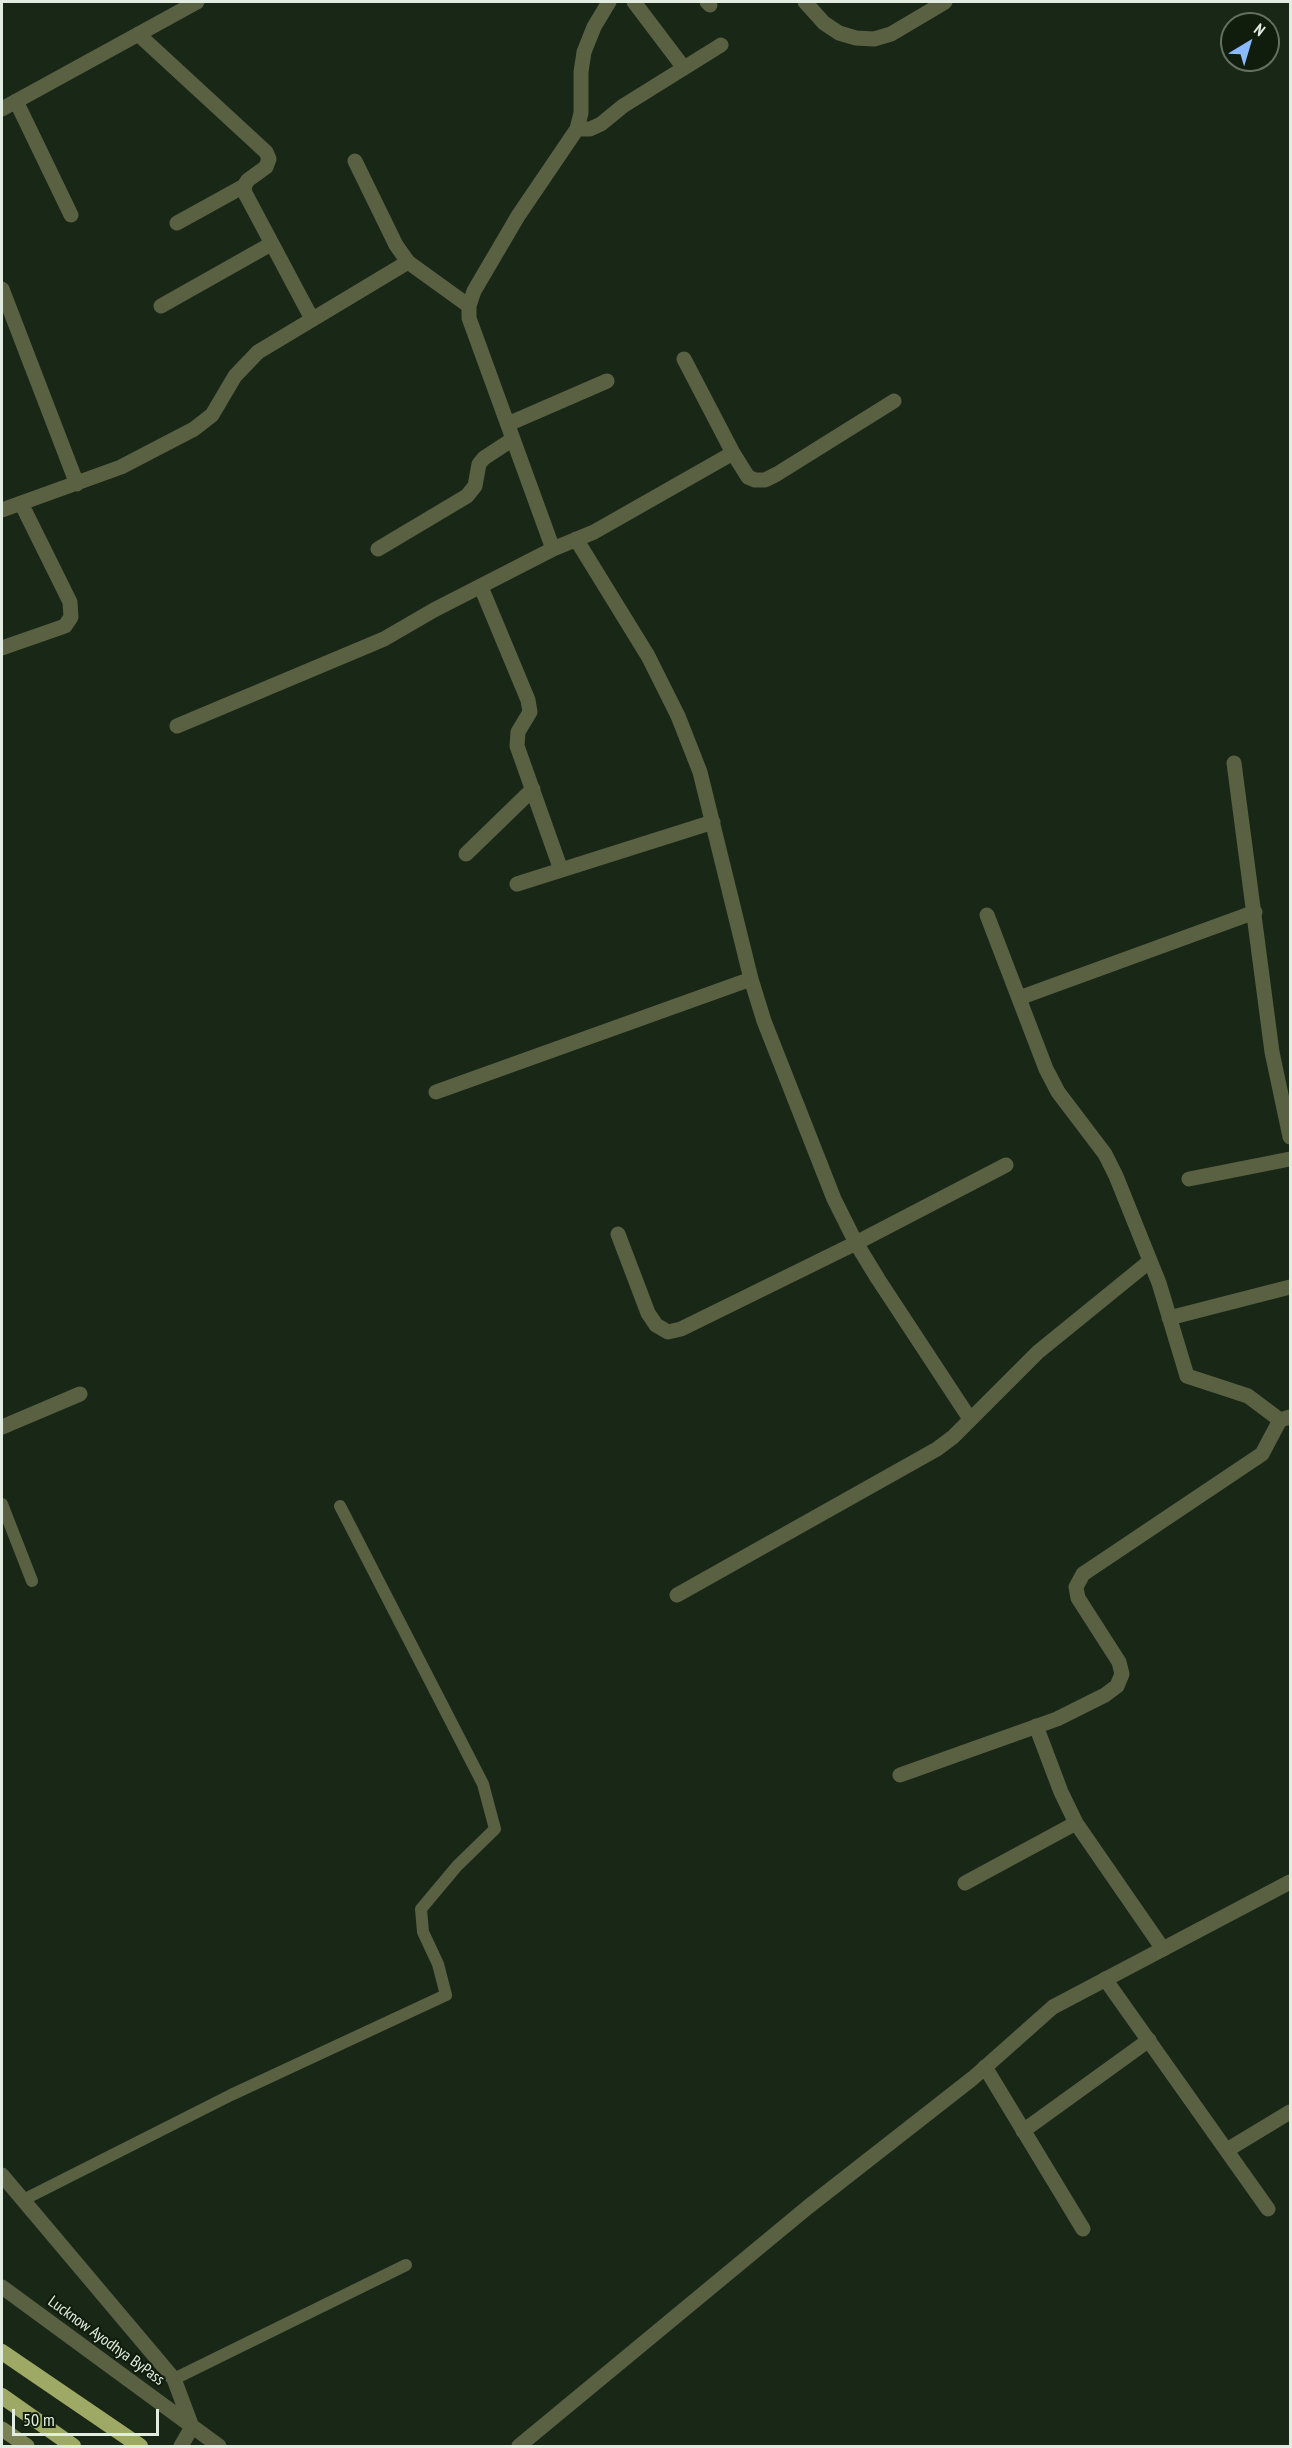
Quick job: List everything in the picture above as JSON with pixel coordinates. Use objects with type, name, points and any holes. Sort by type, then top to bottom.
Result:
[{"type":"highway","points":[[2,2352],[140,2446]]},
{"type":"highway","points":[[2,2396],[73,2446]]},
{"type":"main road","points":[[2,2429],[27,2446]]},
{"type":"street","points":[[2,109],[197,2]]},
{"type":"street","points":[[554,549],[469,318],[469,306],[474,291],[518,216],[577,129],[581,113],[581,72],[584,52],[594,27],[609,2]]},
{"type":"street","points":[[634,2],[684,68]]},
{"type":"street","points":[[805,2],[824,23],[839,33],[856,38],[874,39],[891,34],[945,2]]},
{"type":"street","points":[[138,34],[266,152],[268,159],[266,167],[244,186],[177,223]]},
{"type":"street","points":[[577,129],[590,129],[601,124],[623,106],[721,45]]},
{"type":"street","points":[[16,101],[71,214]]},
{"type":"street","points":[[355,162],[396,245],[408,262],[469,306]]},
{"type":"street","points":[[244,186],[271,244],[312,319]]},
{"type":"street","points":[[161,306],[271,244]]},
{"type":"street","points":[[2,510],[121,467],[194,429],[212,415],[236,376],[258,352],[408,262]]},
{"type":"street","points":[[2,289],[77,484]]},
{"type":"street","points":[[684,359],[733,453],[748,477],[755,480],[765,480],[894,401]]},
{"type":"street","points":[[508,424],[607,381]]},
{"type":"street","points":[[378,549],[467,496],[475,486],[479,464],[484,458],[513,439]]},
{"type":"street","points":[[177,726],[384,639],[434,610],[576,539],[733,453]]},
{"type":"street","points":[[2,648],[64,626],[71,617],[70,602],[21,504]]},
{"type":"street","points":[[576,539],[632,627],[678,716],[700,772],[751,979],[781,1068],[834,1199],[856,1243],[970,1419]]},
{"type":"street","points":[[481,588],[528,700],[530,712],[516,739],[561,870]]},
{"type":"street","points":[[1234,763],[1272,1052],[1290,1137]]},
{"type":"street","points":[[466,854],[533,789]]},
{"type":"street","points":[[517,884],[713,822]]},
{"type":"street","points":[[1019,998],[1255,912]]},
{"type":"street","points":[[900,1775],[1057,1719],[1105,1695],[1117,1686],[1122,1674],[1119,1662],[1078,1598],[1076,1587],[1083,1574],[1262,1454],[1285,1418],[1248,1396],[1187,1376],[1150,1261],[1105,1154],[1058,1092],[1046,1069],[987,915]]},
{"type":"street","points":[[436,1092],[751,979]]},
{"type":"street","points":[[1189,1179],[1290,1159]]},
{"type":"street","points":[[618,1234],[648,1313],[656,1325],[668,1332],[681,1329],[856,1243],[1006,1165]]},
{"type":"street","points":[[677,1595],[937,1449],[953,1437],[1038,1353],[1150,1261]]},
{"type":"street","points":[[1169,1318],[1290,1287]]},
{"type":"street","points":[[2,1427],[80,1394]]},
{"type":"street","points":[[1035,1726],[1060,1792],[1076,1823],[1162,1949]]},
{"type":"street","points":[[965,1883],[1076,1823]]},
{"type":"street","points":[[519,2446],[808,2207],[985,2067],[1053,2007],[1290,1882]]},
{"type":"street","points":[[1105,1979],[1268,2209]]},
{"type":"street","points":[[1023,2131],[1149,2040]]},
{"type":"street","points":[[985,2067],[1083,2229]]},
{"type":"street","points":[[1227,2150],[1290,2112]]},
{"type":"street","points":[[2,2175],[174,2379],[192,2427],[181,2446]]},
{"type":"street","name":"Lucknow Ayodhya ByPass","points":[[2,2287],[219,2446]]},
{"type":"lane","points":[[2,1504],[32,1581]]},
{"type":"lane","points":[[23,2200],[231,2095],[446,1995],[438,1965],[423,1932],[421,1909],[458,1866],[495,1829],[483,1784],[340,1506]]},
{"type":"lane","points":[[174,2379],[406,2265]]}]
